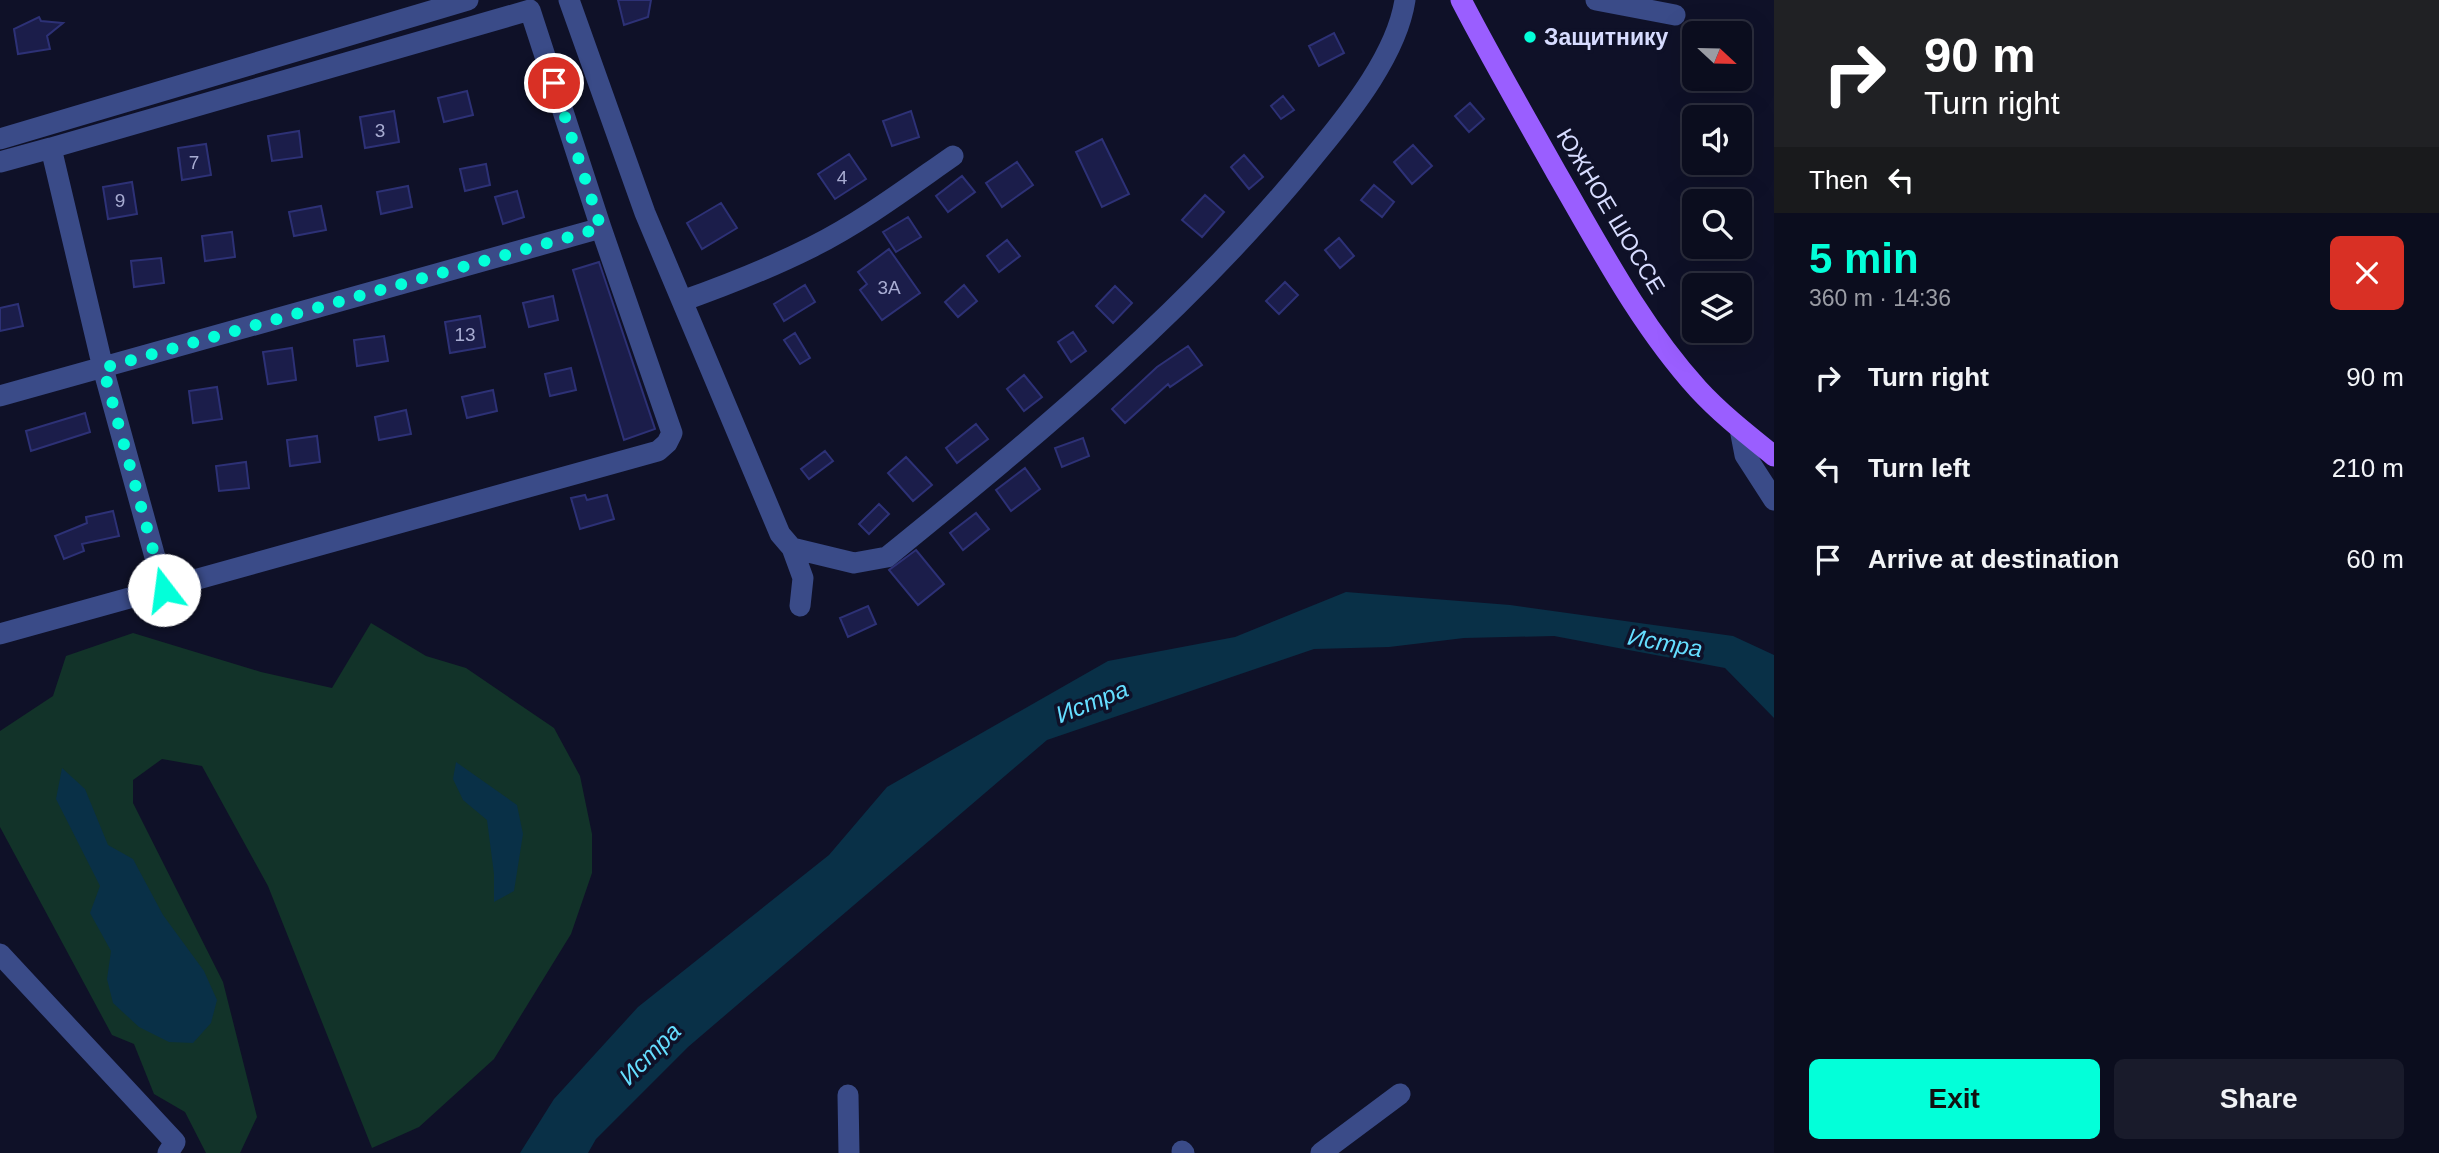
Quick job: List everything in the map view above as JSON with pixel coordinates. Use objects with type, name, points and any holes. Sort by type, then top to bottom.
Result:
[{"type":"main road","name":"ЮЖНОЕ ШОССЕ","points":[[1461,0],[1485,48],[1604,256],[1653,332],[1699,389],[1740,429],[1774,456]]},
{"type":"street","points":[[0,139],[468,0]]},
{"type":"street","points":[[569,0],[645,213],[761,492],[780,534],[792,548],[803,578],[800,606]]},
{"type":"street","points":[[792,548],[855,563],[887,557],[1090,389],[1170,313],[1280,200],[1338,127],[1368,83],[1395,37],[1405,0]]},
{"type":"street","points":[[1603,0],[1675,15]]},
{"type":"street","points":[[0,162],[530,10],[672,433],[659,451],[0,634]]},
{"type":"street","points":[[51,148],[103,368],[164,590]]},
{"type":"street","points":[[682,301],[733,283],[814,247],[866,216],[953,156]]},
{"type":"street","points":[[0,396],[601,228]]},
{"type":"street","points":[[1740,429],[1745,455],[1774,500]]},
{"type":"street","points":[[0,954],[175,1142],[168,1153]]},
{"type":"street","points":[[1321,1153],[1400,1094]]},
{"type":"street","points":[[848,1095],[849,1153]]},
{"type":"green space","points":[[371,623],[426,656],[466,668],[554,728],[580,776],[592,834],[592,873],[571,934],[494,1059],[419,1127],[372,1148],[268,886],[202,766],[162,759],[133,780],[133,803],[223,982],[257,1117],[240,1153],[206,1153],[185,1112],[154,1094],[134,1044],[112,1035],[0,827],[0,731],[53,696],[66,656],[133,633],[261,672],[332,688]]},
{"type":"water","name":"Истра","points":[[1346,592],[1510,605],[1733,636],[1774,655],[1774,718],[1725,668],[1554,636],[1464,638],[1389,647],[1314,649],[1047,740],[688,1047],[596,1139],[588,1153],[520,1153],[554,1099],[638,1007],[829,855],[887,787],[1108,661],[1235,637]]},
{"type":"water","points":[[456,762],[517,805],[523,834],[514,891],[494,902],[494,874],[487,820],[463,800],[453,779]]},
{"type":"water","points":[[62,768],[85,789],[108,845],[133,859],[163,915],[204,971],[217,1000],[211,1023],[193,1043],[169,1042],[139,1027],[113,1003],[107,979],[111,951],[90,913],[100,886],[56,799]]},
{"type":"building","points":[[618,0],[651,0],[648,17],[624,25]]},
{"type":"building","points":[[39,17],[41,21],[63,23],[47,36],[50,49],[18,54],[14,29]]},
{"type":"building","points":[[1334,33],[1344,53],[1319,66],[1309,46]]},
{"type":"building","points":[[467,91],[473,115],[444,122],[438,98]]},
{"type":"building","points":[[1283,96],[1294,110],[1281,119],[1271,106]]},
{"type":"building","points":[[1470,103],[1484,119],[1469,132],[1455,116]]},
{"type":"building","points":[[394,111],[399,142],[365,148],[360,117]]},
{"type":"building","points":[[911,111],[919,137],[892,146],[883,121]]},
{"type":"building","points":[[299,131],[302,157],[272,161],[268,136]]},
{"type":"building","points":[[1102,139],[1129,194],[1102,207],[1076,152]]},
{"type":"building","points":[[206,144],[211,175],[182,180],[178,148]]},
{"type":"building","points":[[1413,145],[1432,166],[1412,184],[1394,162]]},
{"type":"building","points":[[849,154],[866,179],[835,199],[818,174]]},
{"type":"building","points":[[1244,155],[1263,177],[1249,189],[1231,167]]},
{"type":"building","points":[[1017,162],[1033,185],[1002,207],[986,183]]},
{"type":"building","points":[[486,164],[490,185],[465,191],[460,169]]},
{"type":"building","points":[[962,176],[975,192],[948,212],[936,196]]},
{"type":"building","points":[[132,182],[137,214],[108,219],[103,187]]},
{"type":"building","points":[[1374,185],[1394,202],[1382,217],[1361,200]]},
{"type":"building","points":[[408,186],[412,207],[381,214],[377,192]]},
{"type":"building","points":[[517,191],[524,217],[503,224],[495,197]]},
{"type":"building","points":[[1205,195],[1224,212],[1202,237],[1182,220]]},
{"type":"building","points":[[721,203],[737,228],[702,249],[687,223]]},
{"type":"building","points":[[321,206],[326,230],[294,236],[289,212]]},
{"type":"building","points":[[908,217],[921,237],[896,252],[883,232]]},
{"type":"building","points":[[232,232],[235,257],[205,261],[202,236]]},
{"type":"building","points":[[1339,238],[1354,256],[1340,268],[1325,250]]},
{"type":"building","points":[[1007,240],[1020,256],[999,272],[987,256]]},
{"type":"building","points":[[889,249],[920,293],[882,320],[860,290],[867,284],[858,272]]},
{"type":"building","points":[[161,258],[164,283],[134,287],[131,261]]},
{"type":"building","points":[[599,262],[655,429],[624,440],[573,270]]},
{"type":"building","points":[[1285,282],[1298,295],[1279,314],[1266,301]]},
{"type":"building","points":[[805,285],[815,302],[784,321],[774,304]]},
{"type":"building","points":[[964,285],[977,301],[958,317],[945,302]]},
{"type":"building","points":[[1115,286],[1132,303],[1113,323],[1096,306]]},
{"type":"building","points":[[553,296],[558,320],[529,327],[523,303]]},
{"type":"building","points":[[18,304],[23,326],[0,331],[0,308]]},
{"type":"building","points":[[480,316],[485,347],[450,353],[445,322]]},
{"type":"building","points":[[1073,332],[1086,351],[1071,362],[1058,342]]},
{"type":"building","points":[[795,333],[810,358],[800,364],[784,340]]},
{"type":"building","points":[[384,336],[388,361],[357,366],[354,340]]},
{"type":"building","points":[[1188,346],[1202,365],[1170,387],[1168,384],[1125,423],[1112,409],[1157,367]]},
{"type":"building","points":[[292,348],[296,380],[268,384],[263,352]]},
{"type":"building","points":[[571,368],[576,390],[550,396],[545,374]]},
{"type":"building","points":[[1024,375],[1042,397],[1024,411],[1007,389]]},
{"type":"building","points":[[217,387],[222,419],[193,423],[189,391]]},
{"type":"building","points":[[493,390],[497,411],[467,418],[462,397]]},
{"type":"building","points":[[406,410],[411,434],[379,440],[375,417]]},
{"type":"building","points":[[85,413],[90,432],[31,451],[26,431]]},
{"type":"building","points":[[976,424],[988,439],[957,463],[946,448]]},
{"type":"building","points":[[317,436],[320,462],[290,466],[287,440]]},
{"type":"building","points":[[1083,438],[1089,456],[1062,467],[1055,448]]},
{"type":"building","points":[[825,451],[833,461],[809,479],[801,469]]},
{"type":"building","points":[[906,457],[932,485],[913,501],[888,473]]},
{"type":"building","points":[[246,462],[249,488],[219,491],[216,466]]},
{"type":"building","points":[[1025,468],[1040,489],[1011,511],[996,490]]},
{"type":"building","points":[[585,495],[587,500],[607,495],[614,519],[580,529],[571,498]]},
{"type":"building","points":[[879,504],[889,514],[869,534],[859,524]]},
{"type":"building","points":[[113,511],[119,536],[82,544],[84,551],[64,559],[55,536],[87,523],[86,517]]},
{"type":"building","points":[[976,513],[989,529],[963,550],[950,533]]},
{"type":"building","points":[[916,550],[944,584],[918,605],[889,570]]},
{"type":"building","points":[[868,606],[876,624],[848,637],[840,618]]},
{"type":"place","name":"Защитнику","points":[[1530,37]]},
{"type":"route","points":[[164,590],[103,368],[601,228],[554,83]]}]
